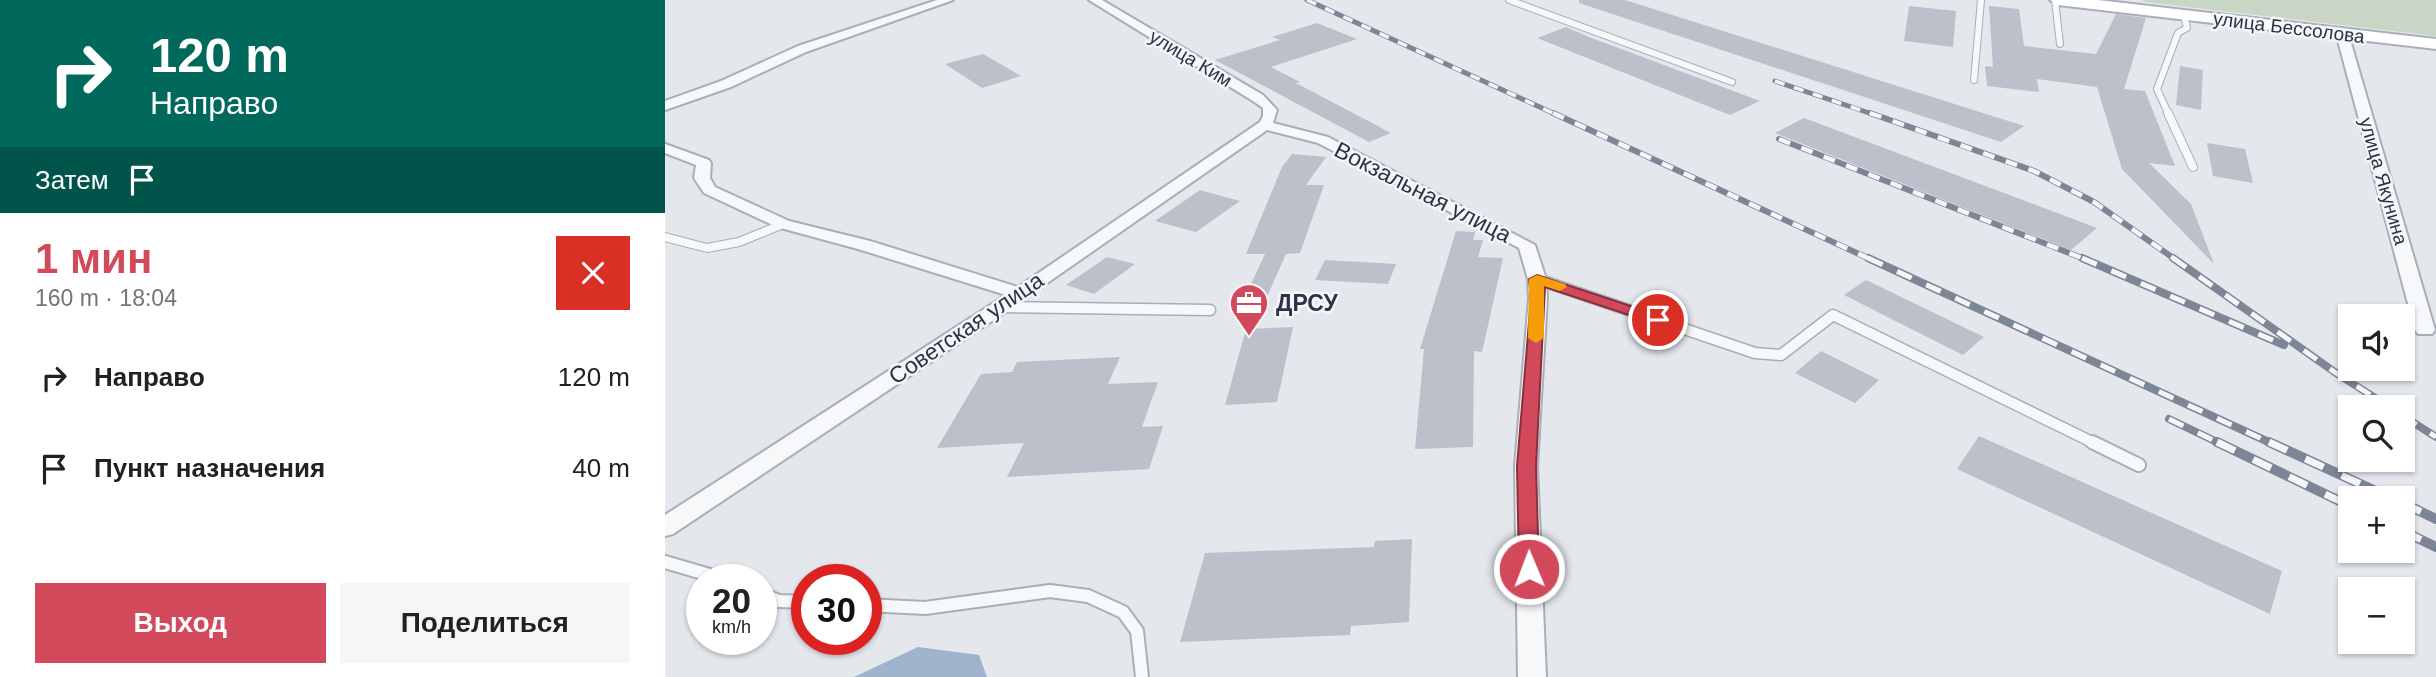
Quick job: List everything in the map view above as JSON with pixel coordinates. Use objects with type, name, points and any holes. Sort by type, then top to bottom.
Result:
[{"type":"main road","name":"улица Бессолова","points":[[2057,0],[2119,4],[2184,15],[2436,44]]},
{"type":"street","points":[[665,106],[726,84],[802,49],[948,0]]},
{"type":"street","name":"улица Ким","points":[[1094,0],[1268,105],[1272,112],[1265,125]]},
{"type":"street","name":"улица Якунина","points":[[2342,33],[2425,330]]},
{"type":"street","name":"Вокзальная улица","points":[[1265,125],[1323,140],[1527,245],[1537,279],[1538,298],[1527,466],[1532,677]]},
{"type":"street","name":"Советская улица","points":[[665,527],[1000,307],[1265,125]]},
{"type":"street","points":[[665,148],[704,163],[702,178],[709,190],[783,224],[864,245],[1020,293]]},
{"type":"lane","points":[[1509,0],[1732,82]]},
{"type":"lane","points":[[1974,80],[1981,0]]},
{"type":"lane","points":[[2057,0],[2060,44]]},
{"type":"lane","points":[[2184,15],[2187,28],[2178,33],[2157,89],[2193,167]]},
{"type":"lane","points":[[665,236],[707,248],[739,242],[783,224]]},
{"type":"lane","points":[[1537,279],[1755,353],[1781,355],[1833,316],[2139,465]]},
{"type":"lane","points":[[1000,307],[1210,310]]},
{"type":"lane","points":[[665,562],[686,568]]},
{"type":"lane","points":[[882,606],[925,608],[1050,591],[1088,596],[1123,612],[1137,631],[1142,677]]},
{"type":"green space","points":[[2141,0],[2436,0],[2436,36],[2146,2]]},
{"type":"water","points":[[918,647],[979,655],[987,677],[854,677]]},
{"type":"building","points":[[1579,0],[1625,0],[2024,126],[2001,142],[1579,3]]},
{"type":"building","points":[[1909,6],[1956,11],[1953,47],[1904,41]]},
{"type":"building","points":[[1989,6],[2019,9],[2024,46],[2096,54],[2116,14],[2146,18],[2124,89],[2145,91],[2175,166],[2149,163],[2191,204],[2214,264],[2122,169],[2097,87],[2037,79],[2039,92],[1987,86],[1985,66],[1993,67]]},
{"type":"building","points":[[1317,23],[1357,39],[1271,67],[1391,133],[1369,142],[1215,60],[1280,40],[1272,37]]},
{"type":"building","points":[[1566,27],[1760,101],[1730,115],[1537,38]]},
{"type":"building","points":[[983,54],[1021,76],[982,88],[945,64]]},
{"type":"building","points":[[2180,66],[2203,70],[2201,110],[2176,105]]},
{"type":"building","points":[[1804,118],[2097,228],[2071,250],[1775,133]]},
{"type":"building","points":[[2207,143],[2245,149],[2253,183],[2213,176]]},
{"type":"building","points":[[1292,154],[1326,157],[1306,185],[1324,185],[1300,253],[1286,254],[1266,299],[1244,299],[1265,254],[1246,254],[1282,167]]},
{"type":"building","points":[[1200,190],[1240,201],[1196,232],[1155,221]]},
{"type":"building","points":[[1456,231],[1475,232],[1473,240],[1483,240],[1478,257],[1503,258],[1482,352],[1474,351],[1473,447],[1415,449],[1424,349],[1420,349]]},
{"type":"building","points":[[1107,257],[1135,264],[1094,294],[1066,285]]},
{"type":"building","points":[[1325,260],[1396,264],[1388,284],[1315,280]]},
{"type":"building","points":[[1866,280],[1984,337],[1963,355],[1844,295]]},
{"type":"building","points":[[1293,327],[1277,402],[1225,405],[1246,329]]},
{"type":"building","points":[[1821,351],[1879,380],[1855,403],[1795,373]]},
{"type":"building","points":[[1120,357],[1108,384],[1158,382],[1142,427],[1163,426],[1149,469],[1007,477],[1024,443],[937,448],[981,374],[1012,372],[1017,362]]},
{"type":"building","points":[[1979,436],[2282,571],[2270,614],[1957,469]]},
{"type":"building","points":[[1412,539],[1409,622],[1351,626],[1350,635],[1180,642],[1205,553],[1374,547],[1375,541]]},
{"type":"railway","points":[[1307,0],[1557,115]]},
{"type":"railway","points":[[1775,81],[1875,115]]},
{"type":"railway","points":[[1553,113],[1872,260]]},
{"type":"railway","points":[[1870,113],[2034,171],[2094,202],[2176,260]]},
{"type":"railway","points":[[1779,139],[2083,258]]},
{"type":"railway","points":[[1868,258],[2273,444]]},
{"type":"railway","points":[[2083,258],[2087,260]]},
{"type":"railway","points":[[2083,258],[2284,345]]},
{"type":"railway","points":[[2173,258],[2371,395]]},
{"type":"railway","points":[[2169,419],[2221,444]]},
{"type":"railway","points":[[2415,424],[2436,437]]},
{"type":"railway","points":[[2217,442],[2338,500]]},
{"type":"railway","points":[[2269,442],[2365,486]]},
{"type":"railway","points":[[2415,509],[2436,519]]},
{"type":"railway","points":[[2415,537],[2436,547]]},
{"type":"slow traffic","points":[[1536,338],[1537,279],[1560,287]]},
{"type":"place","name":"ДРСУ","points":[[1249,337]]},
{"type":"route","points":[[1529,569],[1527,466],[1537,279],[1658,320]]}]
